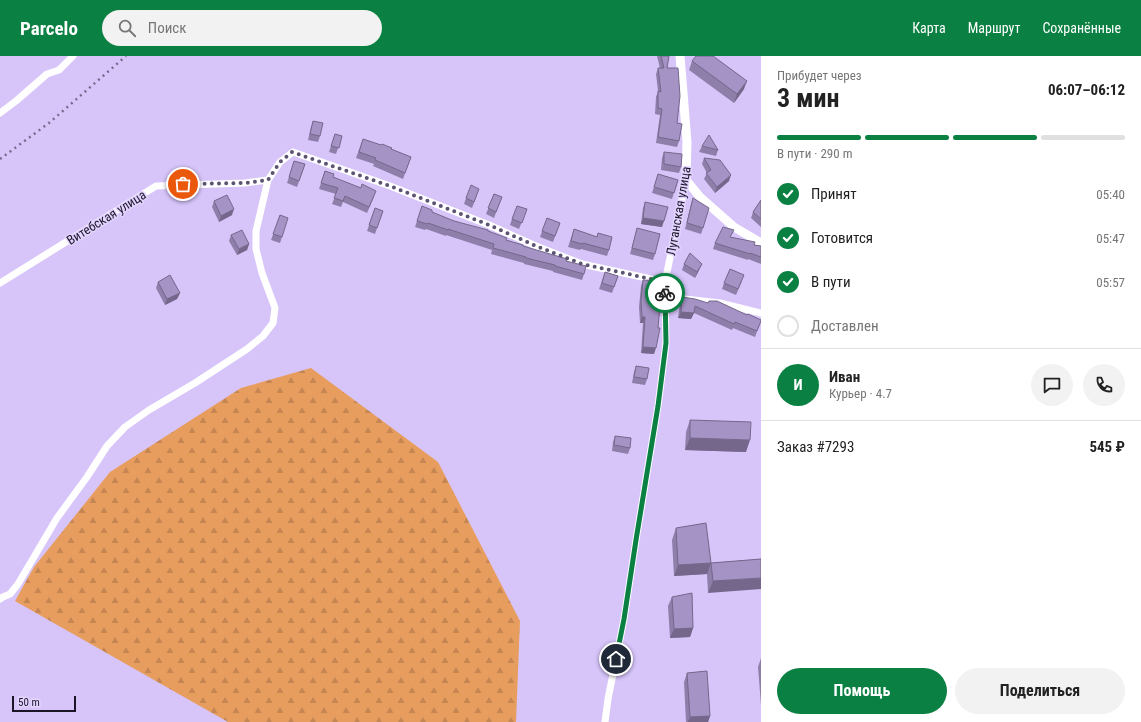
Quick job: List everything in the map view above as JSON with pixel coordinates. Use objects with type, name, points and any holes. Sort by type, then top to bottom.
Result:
[{"type":"street","points":[[0,113],[47,74],[58,70],[73,56]]},
{"type":"street","name":"Луганская улица","points":[[606,722],[608,699],[624,619],[658,406],[666,343],[665,282],[686,180],[687,142],[680,56]]},
{"type":"street","points":[[0,600],[10,594],[18,584],[57,518],[87,477],[107,446],[125,428],[148,410],[195,383],[248,349],[263,336],[273,323],[275,308],[262,273],[256,249],[256,231],[268,180],[280,162],[292,152],[390,186],[482,222],[536,246],[582,264],[665,282]]},
{"type":"street","name":"Витебская улица","points":[[0,283],[156,186],[246,183],[268,180]]},
{"type":"street","points":[[686,180],[700,197],[734,227],[761,243]]},
{"type":"street","points":[[665,296],[720,303],[761,313]]},
{"type":"green space","points":[[311,368],[438,462],[520,621],[516,722],[228,722],[15,601],[34,567],[110,472],[241,388]]},
{"type":"building","points":[[661,56],[669,56],[667,68],[678,68],[680,96],[677,123],[682,124],[679,141],[658,137],[662,109],[658,108],[658,91],[661,92],[658,68],[664,68]]},
{"type":"building","points":[[696,56],[713,56],[747,81],[737,94],[692,61]]},
{"type":"building","points":[[313,121],[323,123],[320,136],[310,134]]},
{"type":"building","points":[[335,134],[342,136],[339,148],[331,146]]},
{"type":"building","points":[[709,135],[718,150],[702,146]]},
{"type":"building","points":[[363,139],[381,145],[382,144],[411,157],[405,173],[375,160],[376,158],[359,152]]},
{"type":"building","points":[[664,152],[682,154],[681,167],[664,164]]},
{"type":"building","points":[[704,158],[720,160],[731,175],[717,187],[706,173],[711,170]]},
{"type":"building","points":[[294,161],[305,164],[299,181],[289,177]]},
{"type":"building","points":[[325,171],[334,174],[333,177],[361,188],[362,184],[376,191],[369,207],[345,196],[343,201],[334,198],[338,188],[321,183]]},
{"type":"building","points":[[658,174],[678,180],[674,193],[654,187]]},
{"type":"building","points":[[471,185],[479,189],[474,202],[466,198]]},
{"type":"building","points":[[494,194],[502,197],[496,212],[488,208]]},
{"type":"building","points":[[227,195],[234,209],[221,216],[214,201]]},
{"type":"building","points":[[693,198],[709,208],[703,228],[687,223]]},
{"type":"building","points":[[761,200],[761,219],[753,212]]},
{"type":"building","points":[[645,202],[668,207],[664,221],[643,218]]},
{"type":"building","points":[[422,206],[454,221],[488,230],[507,238],[506,240],[567,259],[566,261],[586,266],[584,274],[493,248],[494,244],[428,223],[417,221]]},
{"type":"building","points":[[517,206],[527,209],[522,223],[512,219]]},
{"type":"building","points":[[375,208],[383,211],[377,228],[369,225]]},
{"type":"building","points":[[280,215],[288,218],[282,237],[273,234]]},
{"type":"building","points":[[547,218],[560,223],[555,236],[542,231]]},
{"type":"building","points":[[723,227],[734,230],[730,237],[755,242],[754,245],[761,246],[761,257],[715,243]]},
{"type":"building","points":[[637,228],[660,234],[655,254],[632,248]]},
{"type":"building","points":[[574,229],[597,237],[598,233],[612,237],[609,250],[571,241]]},
{"type":"building","points":[[242,230],[249,244],[239,249],[231,235]]},
{"type":"building","points":[[690,253],[702,264],[697,272],[684,264]]},
{"type":"building","points":[[730,269],[744,275],[738,289],[724,283]]},
{"type":"building","points":[[605,272],[618,276],[614,287],[602,283]]},
{"type":"building","points":[[170,275],[180,293],[167,299],[158,282]]},
{"type":"building","points":[[643,280],[661,281],[657,305],[660,305],[658,328],[660,328],[656,348],[643,347],[645,317],[642,317],[641,301]]},
{"type":"building","points":[[682,297],[708,303],[709,301],[717,301],[761,321],[757,331],[735,322],[734,324],[695,306],[694,313],[681,312]]},
{"type":"building","points":[[636,366],[649,368],[647,379],[634,377]]},
{"type":"building","points":[[690,420],[751,422],[750,440],[690,438]]},
{"type":"building","points":[[615,436],[631,438],[630,448],[614,445]]},
{"type":"building","points":[[706,523],[711,563],[678,565],[676,528]]},
{"type":"building","points":[[761,559],[761,578],[713,581],[711,563]]},
{"type":"building","points":[[692,593],[693,628],[674,629],[672,597]]},
{"type":"building","points":[[707,671],[710,716],[690,717],[687,673]]},
{"type":"railway","points":[[0,159],[49,123],[126,56]]},
{"type":"way so far","points":[[183,184],[246,183],[268,180],[280,162],[292,152],[390,186],[582,264],[665,282],[665,293]]},
{"type":"route","points":[[616,659],[624,619],[658,406],[666,343],[665,293]]}]
